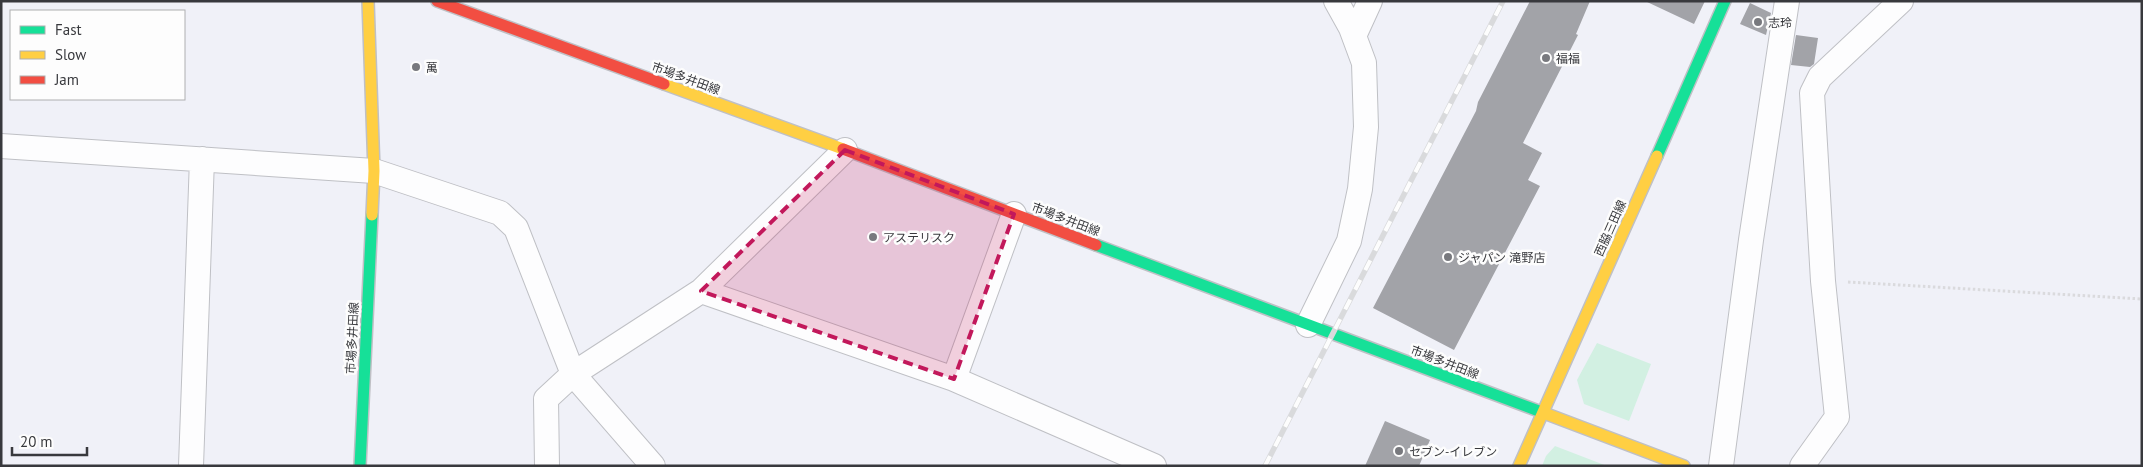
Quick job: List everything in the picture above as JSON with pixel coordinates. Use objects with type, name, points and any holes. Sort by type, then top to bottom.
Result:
[{"type":"main road","name":"市場多井田線","points":[[360,466],[374,171],[368,1]]},
{"type":"main road","name":"市場多井田線","points":[[437,1],[844,150],[1684,466]]},
{"type":"main road","name":"西脇三田線","points":[[1518,466],[1563,371],[1725,1]]},
{"type":"street","points":[[1308,325],[1349,241],[1360,190],[1366,127],[1364,63],[1354,36],[1336,1]]},
{"type":"street","points":[[1354,36],[1370,1]]},
{"type":"street","points":[[1721,466],[1751,240],[1787,1]]},
{"type":"street","points":[[1802,466],[1837,417],[1824,281],[1812,93],[1820,76],[1901,1]]},
{"type":"street","points":[[1,146],[374,171],[500,213],[516,228],[573,374],[653,466]]},
{"type":"street","points":[[547,466],[546,399],[573,374],[701,291],[844,150]]},
{"type":"street","points":[[191,466],[202,159]]},
{"type":"street","points":[[954,379],[1014,214]]},
{"type":"street","points":[[701,291],[954,379],[1154,466]]},
{"type":"path","points":[[1824,281],[2142,299]]},
{"type":"highlighted area","points":[[845,150],[1014,214],[954,379],[701,291]]},
{"type":"green space","points":[[1597,343],[1651,364],[1629,421],[1584,404],[1577,380]]},
{"type":"green space","points":[[1555,446],[1607,466],[1542,466],[1546,456]]},
{"type":"building","points":[[1530,1],[1590,1],[1576,34],[1578,35],[1523,143],[1542,153],[1528,180],[1540,186],[1454,350],[1373,308],[1476,111],[1478,102]]},
{"type":"building","points":[[1645,1],[1705,1],[1694,24]]},
{"type":"building","points":[[1750,3],[1771,13],[1766,35],[1740,24]]},
{"type":"building","points":[[1796,35],[1818,38],[1814,64],[1810,67],[1791,65]]},
{"type":"building","points":[[1385,421],[1430,440],[1419,466],[1365,466]]},
{"type":"railway","points":[[1265,466],[1503,1]]},
{"type":"traffic: fast","points":[[1657,156],[1725,1]]},
{"type":"traffic: fast","points":[[360,466],[372,215]]},
{"type":"traffic: fast","points":[[1096,245],[1544,413]]},
{"type":"traffic: slow","points":[[368,1],[374,171],[372,215]]},
{"type":"traffic: slow","points":[[664,84],[843,149]]},
{"type":"traffic: slow","points":[[1519,466],[1657,156]]},
{"type":"traffic: slow","points":[[1544,413],[1684,466]]},
{"type":"traffic: jam","points":[[437,1],[664,84]]},
{"type":"traffic: jam","points":[[843,149],[1096,245]]},
{"type":"place","name":"志玲","points":[[1758,22]]},
{"type":"place","name":"福福","points":[[1546,58]]},
{"type":"place","name":"萬","points":[[416,67]]},
{"type":"place","name":"アステリスク","points":[[873,237]]},
{"type":"place","name":"ジャパン 滝野店","points":[[1448,257]]},
{"type":"place","name":"セブン-イレブン","points":[[1399,451]]}]
